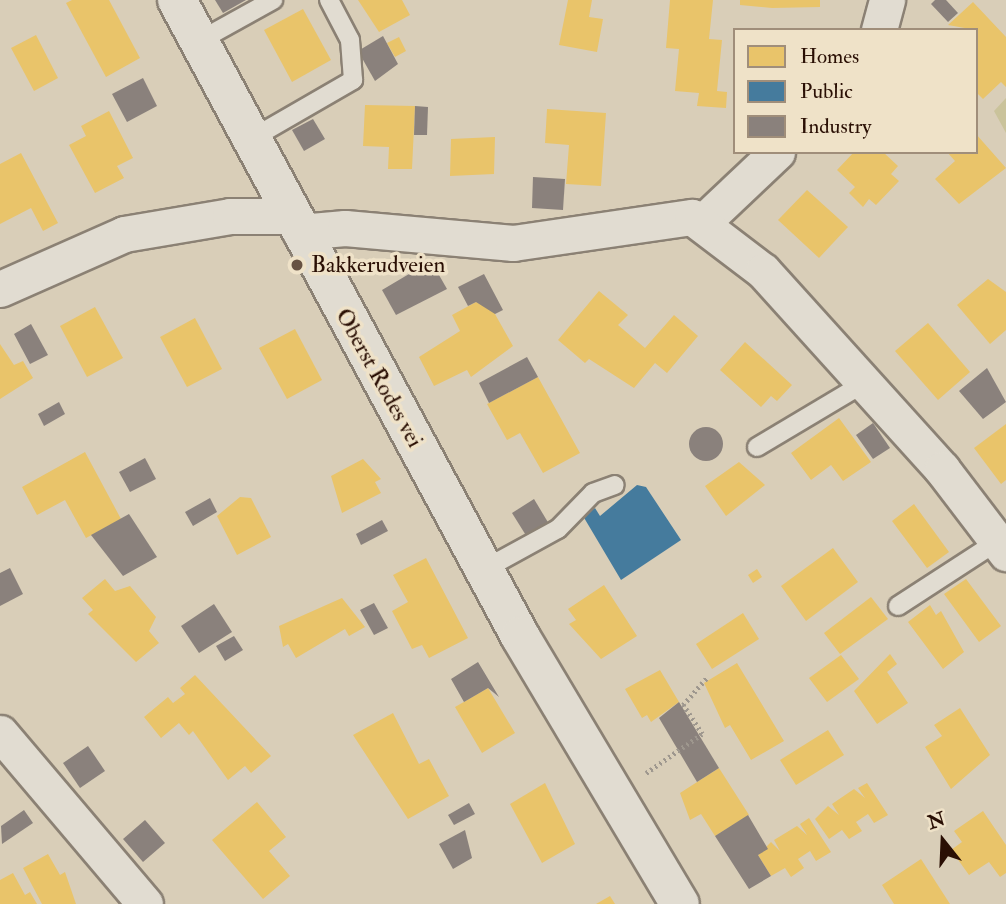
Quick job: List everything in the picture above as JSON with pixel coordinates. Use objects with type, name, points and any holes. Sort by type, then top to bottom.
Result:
[{"type":"street","name":"Oberst Rodes vei","points":[[177,0],[484,570],[680,904]]},
{"type":"street","points":[[880,28],[887,0]]},
{"type":"street","points":[[704,222],[775,154]]},
{"type":"street","points":[[0,289],[124,234],[230,216],[513,243],[679,215],[704,222],[763,271],[866,382],[1002,547]]},
{"type":"street","points":[[0,733],[145,904]]},
{"type":"lane","points":[[199,41],[273,0]]},
{"type":"lane","points":[[251,139],[353,80],[350,40],[329,0]]},
{"type":"lane","points":[[757,447],[866,382]]},
{"type":"lane","points":[[484,570],[558,528],[593,493],[615,485]]},
{"type":"lane","points":[[898,606],[1002,547]]},
{"type":"path","points":[[646,773],[702,734],[683,705],[707,677]]},
{"type":"shaded area","points":[[1006,98],[1006,133],[994,111]]},
{"type":"building: Homes","points":[[72,0],[109,0],[140,58],[106,77],[66,3]]},
{"type":"building: Homes","points":[[358,0],[402,0],[410,15],[379,32]]},
{"type":"building: Homes","points":[[568,0],[592,0],[589,17],[603,19],[597,52],[559,45]]},
{"type":"building: Homes","points":[[670,0],[713,0],[709,39],[722,40],[717,91],[727,92],[726,108],[697,106],[699,93],[675,91],[679,49],[666,48]]},
{"type":"building: Homes","points":[[740,0],[820,0],[820,7],[772,8],[740,5]]},
{"type":"building: Homes","points":[[973,2],[1006,37],[1006,87],[1001,82],[983,99],[978,94],[978,28],[948,25]]},
{"type":"building: Homes","points":[[303,9],[331,60],[292,82],[264,30]]},
{"type":"building: Homes","points":[[36,35],[58,78],[34,91],[11,48]]},
{"type":"building: Homes","points":[[399,37],[406,51],[395,57],[387,43]]},
{"type":"building: Homes","points":[[365,105],[415,106],[412,169],[388,169],[389,147],[363,146]]},
{"type":"building: Homes","points":[[547,109],[606,113],[601,186],[566,184],[569,145],[545,143]]},
{"type":"building: Homes","points":[[109,111],[133,158],[117,166],[124,178],[95,193],[69,145],[86,136],[81,126]]},
{"type":"building: Homes","points":[[978,136],[1006,168],[959,204],[935,179],[955,161],[949,154],[978,154]]},
{"type":"building: Homes","points":[[495,137],[494,174],[450,176],[451,139]]},
{"type":"building: Homes","points":[[21,153],[58,223],[43,231],[31,208],[0,224],[0,164]]},
{"type":"building: Homes","points":[[852,154],[885,154],[898,166],[891,174],[899,181],[876,205],[869,199],[863,207],[849,193],[855,187],[837,170]]},
{"type":"building: Homes","points":[[807,190],[848,227],[819,258],[778,220]]},
{"type":"building: Homes","points":[[988,279],[1006,292],[1006,330],[990,344],[957,305]]},
{"type":"building: Homes","points":[[599,291],[628,315],[618,325],[645,348],[674,315],[698,336],[667,373],[655,363],[634,388],[589,359],[585,363],[558,340]]},
{"type":"building: Homes","points":[[476,302],[491,307],[513,346],[471,377],[467,370],[434,386],[419,357],[460,331],[452,315]]},
{"type":"building: Homes","points":[[95,307],[123,358],[87,377],[60,326]]},
{"type":"building: Homes","points":[[195,318],[222,369],[187,387],[160,337]]},
{"type":"building: Homes","points":[[928,323],[970,372],[938,400],[895,351]]},
{"type":"building: Homes","points":[[295,329],[322,380],[287,399],[259,348]]},
{"type":"building: Homes","points":[[745,342],[792,385],[777,401],[771,396],[761,407],[720,370]]},
{"type":"building: Homes","points":[[0,344],[14,365],[23,361],[33,378],[0,399]]},
{"type":"building: Homes","points":[[538,377],[580,453],[543,473],[520,433],[507,440],[487,404]]},
{"type":"building: Homes","points":[[839,418],[871,462],[843,481],[831,465],[811,480],[791,453]]},
{"type":"building: Homes","points":[[1006,424],[1006,480],[1001,484],[974,448]]},
{"type":"building: Homes","points":[[85,452],[121,519],[86,538],[65,500],[37,515],[22,487]]},
{"type":"building: Homes","points":[[363,459],[381,479],[375,482],[381,493],[342,513],[331,476]]},
{"type":"building: Homes","points":[[739,462],[765,485],[726,516],[705,486]]},
{"type":"building: Homes","points":[[240,497],[251,498],[271,537],[237,555],[217,516]]},
{"type":"building: Homes","points":[[914,504],[949,552],[927,568],[892,521]]},
{"type":"building: Homes","points":[[833,548],[858,582],[806,621],[781,586]]},
{"type":"building: Homes","points":[[426,558],[468,638],[429,658],[422,645],[412,649],[392,611],[408,602],[393,575]]},
{"type":"building: Homes","points":[[757,569],[762,577],[753,583],[748,575]]},
{"type":"building: Homes","points":[[105,579],[115,591],[130,586],[156,617],[149,631],[159,643],[136,662],[88,614],[93,610],[82,598]]},
{"type":"building: Homes","points":[[966,579],[1001,626],[979,642],[944,594]]},
{"type":"building: Homes","points":[[604,585],[637,636],[601,659],[569,624],[576,620],[568,609]]},
{"type":"building: Homes","points":[[871,597],[888,619],[840,654],[824,633]]},
{"type":"building: Homes","points":[[342,598],[365,627],[349,636],[345,629],[296,658],[288,644],[283,647],[279,626]]},
{"type":"building: Homes","points":[[930,605],[936,615],[941,611],[964,652],[943,669],[908,622]]},
{"type":"building: Homes","points":[[743,613],[759,639],[712,669],[696,644]]},
{"type":"building: Homes","points":[[890,654],[897,664],[887,672],[908,703],[877,724],[854,691]]},
{"type":"building: Homes","points":[[841,655],[859,679],[827,702],[809,678]]},
{"type":"building: Homes","points":[[737,663],[784,741],[751,760],[730,725],[725,728],[704,683]]},
{"type":"building: Homes","points":[[660,670],[679,702],[651,722],[647,715],[642,718],[625,689]]},
{"type":"building: Homes","points":[[195,675],[271,756],[251,773],[245,766],[228,780],[193,731],[189,735],[179,723],[161,738],[144,717],[168,697],[173,703],[185,694],[180,688]]},
{"type":"building: Homes","points":[[488,688],[515,733],[482,753],[455,707]]},
{"type":"building: Homes","points":[[960,708],[990,755],[951,789],[925,747],[942,736],[934,725]]},
{"type":"building: Homes","points":[[393,713],[419,764],[429,759],[449,796],[408,819],[353,735]]},
{"type":"building: Homes","points":[[828,730],[844,755],[796,785],[780,760]]},
{"type":"building: Homes","points":[[719,768],[749,815],[715,836],[701,814],[690,820],[680,793]]},
{"type":"building: Homes","points":[[545,783],[575,844],[542,863],[510,804]]},
{"type":"building: Homes","points":[[867,783],[888,815],[874,823],[868,814],[856,822],[862,831],[849,839],[842,830],[829,839],[815,819],[828,806],[839,815],[832,804],[854,789],[865,798],[858,788]]},
{"type":"building: Homes","points":[[257,802],[286,837],[269,851],[290,876],[263,899],[212,840]]},
{"type":"building: Homes","points":[[983,811],[1006,845],[1006,873],[1000,877],[989,862],[969,875],[951,850],[962,842],[954,831]]},
{"type":"building: Homes","points":[[809,818],[831,852],[816,861],[810,851],[798,859],[804,868],[791,877],[785,868],[771,876],[758,855],[771,842],[780,851],[774,840],[797,826],[807,835],[800,824]]},
{"type":"building: Homes","points":[[48,854],[60,875],[65,872],[76,904],[42,904],[23,868]]},
{"type":"building: Homes","points":[[921,859],[950,904],[894,904],[882,885]]},
{"type":"building: Homes","points":[[13,873],[25,895],[30,892],[37,904],[0,904],[0,880]]},
{"type":"building: Homes","points":[[610,896],[615,904],[596,904]]},
{"type":"building: Public","points":[[637,485],[646,487],[681,540],[621,580],[583,516],[595,508],[600,516]]},
{"type":"building: Industry","points":[[215,0],[246,0],[223,13]]},
{"type":"building: Industry","points":[[935,0],[946,0],[958,13],[948,22],[931,4]]},
{"type":"building: Industry","points":[[383,36],[398,64],[375,81],[358,51]]},
{"type":"building: Industry","points":[[143,78],[157,106],[127,122],[112,94]]},
{"type":"building: Industry","points":[[415,106],[428,107],[427,135],[414,135]]},
{"type":"building: Industry","points":[[313,119],[325,139],[304,151],[292,130]]},
{"type":"building: Industry","points":[[533,177],[565,179],[563,210],[532,208]]},
{"type":"building: Industry","points":[[431,261],[447,289],[396,315],[382,290]]},
{"type":"building: Industry","points":[[484,274],[503,310],[495,314],[476,302],[468,306],[458,287]]},
{"type":"building: Industry","points":[[31,324],[48,355],[30,364],[14,334]]},
{"type":"building: Industry","points":[[527,357],[538,377],[489,403],[479,383]]},
{"type":"building: Industry","points":[[987,368],[1006,402],[983,419],[959,391]]},
{"type":"building: Industry","points":[[59,402],[65,414],[44,426],[38,414]]},
{"type":"building: Industry","points":[[873,423],[890,448],[873,459],[856,435]]},
{"type":"building: Industry","points":[[706,427],[718,432],[723,444],[718,456],[706,461],[694,456],[689,444],[694,432]]},
{"type":"building: Industry","points":[[145,458],[156,479],[130,492],[119,472]]},
{"type":"building: Industry","points":[[210,498],[217,512],[193,526],[185,512]]},
{"type":"building: Industry","points":[[534,499],[549,524],[527,537],[512,513]]},
{"type":"building: Industry","points":[[129,514],[157,557],[123,576],[91,535]]},
{"type":"building: Industry","points":[[382,520],[388,531],[361,545],[356,534]]},
{"type":"building: Industry","points":[[10,568],[23,594],[0,606],[0,573]]},
{"type":"building: Industry","points":[[374,603],[388,628],[374,635],[360,610]]},
{"type":"building: Industry","points":[[214,604],[232,632],[199,653],[181,626]]},
{"type":"building: Industry","points":[[234,636],[243,650],[225,661],[216,646]]},
{"type":"building: Industry","points":[[478,662],[499,697],[488,688],[464,702],[451,679]]},
{"type":"building: Industry","points":[[679,702],[719,768],[697,782],[659,718]]},
{"type":"building: Industry","points":[[88,746],[105,771],[80,788],[63,763]]},
{"type":"building: Industry","points":[[469,803],[475,814],[454,825],[448,815]]},
{"type":"building: Industry","points":[[24,810],[33,823],[2,844],[1,826]]},
{"type":"building: Industry","points":[[748,815],[768,849],[758,855],[771,876],[749,889],[715,836]]},
{"type":"building: Industry","points":[[145,820],[165,843],[143,862],[123,839]]},
{"type":"building: Industry","points":[[465,830],[472,858],[453,869],[439,844]]},
{"type":"place","name":"Bakkerudveien","points":[[297,265]]}]
